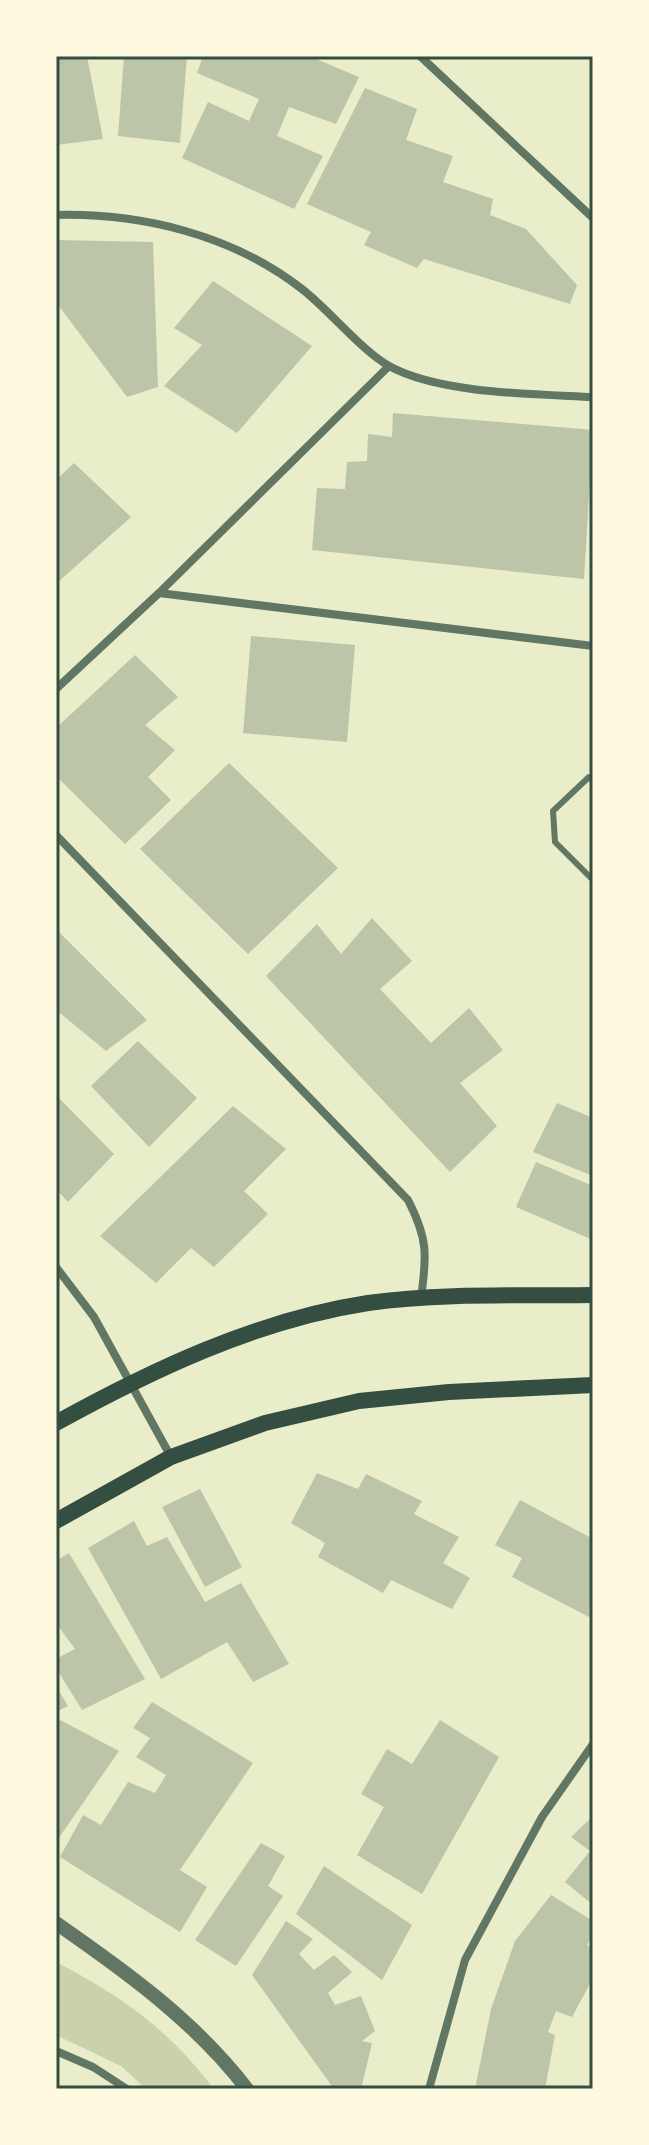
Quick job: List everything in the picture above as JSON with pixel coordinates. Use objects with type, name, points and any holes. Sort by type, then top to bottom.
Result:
[{"type":"main road","points":[[56,1423],[132,1381],[222,1344],[301,1318],[366,1304],[421,1298],[593,1295]]},
{"type":"main road","points":[[56,1521],[171,1457],[265,1423],[359,1401],[449,1392],[593,1385]]},
{"type":"street","points":[[420,56],[593,218]]},
{"type":"street","points":[[56,215],[94,214],[167,225],[243,252],[301,288],[389,366],[447,385],[503,393],[593,397]]},
{"type":"street","points":[[56,689],[159,593],[389,366]]},
{"type":"street","points":[[159,593],[593,646]]},
{"type":"street","points":[[56,835],[408,1200],[422,1228],[428,1254],[421,1298]]},
{"type":"street","points":[[56,1267],[94,1317],[132,1381],[171,1457]]},
{"type":"street","points":[[429,2089],[465,1960],[542,1817],[593,1744]]},
{"type":"street","points":[[56,1923],[125,1972],[185,2022],[247,2089]]},
{"type":"street","points":[[56,2051],[93,2067],[127,2089]]},
{"type":"lane","points":[[593,780],[589,777],[553,811],[555,842],[593,880]]},
{"type":"green space","points":[[56,1962],[123,2001],[161,2031],[214,2089],[146,2089],[121,2066],[56,2035]]},
{"type":"building","points":[[56,56],[87,56],[103,139],[56,145]]},
{"type":"building","points":[[124,56],[187,56],[180,143],[118,136]]},
{"type":"building","points":[[203,56],[309,56],[359,77],[336,124],[289,107],[277,136],[323,156],[294,209],[182,158],[208,102],[249,121],[259,99],[197,73]]},
{"type":"building","points":[[365,88],[417,109],[406,140],[453,156],[443,182],[493,199],[490,215],[526,229],[577,285],[570,304],[424,259],[417,268],[364,245],[371,232],[307,204]]},
{"type":"building","points":[[56,240],[153,242],[158,387],[127,397],[56,302]]},
{"type":"building","points":[[213,281],[312,346],[237,433],[164,386],[202,345],[174,328]]},
{"type":"building","points":[[393,413],[593,430],[584,579],[312,550],[317,488],[345,489],[347,462],[367,461],[368,434],[392,437]]},
{"type":"building","points":[[74,463],[131,517],[58,582],[56,480]]},
{"type":"building","points":[[251,636],[355,645],[347,742],[243,733]]},
{"type":"building","points":[[135,655],[178,697],[145,725],[175,750],[148,777],[171,800],[125,844],[56,776],[56,728]]},
{"type":"building","points":[[229,763],[338,868],[248,954],[140,849]]},
{"type":"building","points":[[372,918],[412,961],[380,989],[431,1043],[469,1008],[503,1050],[460,1083],[497,1126],[450,1172],[266,976],[317,924],[341,954]]},
{"type":"building","points":[[56,929],[147,1020],[106,1051],[60,1013],[56,1017]]},
{"type":"building","points":[[138,1041],[197,1098],[149,1147],[91,1086]]},
{"type":"building","points":[[56,1095],[114,1154],[68,1202],[56,1189]]},
{"type":"building","points":[[557,1103],[593,1118],[593,1176],[533,1152]]},
{"type":"building","points":[[233,1106],[286,1149],[244,1191],[268,1214],[214,1267],[191,1248],[156,1283],[100,1236]]},
{"type":"building","points":[[536,1162],[593,1186],[593,1240],[516,1207]]},
{"type":"building","points":[[317,1473],[358,1489],[366,1474],[422,1501],[414,1514],[459,1537],[443,1563],[470,1578],[452,1609],[391,1580],[383,1593],[318,1557],[325,1543],[291,1523]]},
{"type":"building","points":[[200,1489],[242,1567],[205,1587],[162,1507]]},
{"type":"building","points":[[520,1500],[593,1539],[593,1619],[512,1577],[522,1558],[495,1545]]},
{"type":"building","points":[[134,1521],[147,1546],[167,1537],[205,1602],[241,1583],[289,1664],[253,1682],[227,1642],[161,1679],[88,1548]]},
{"type":"building","points":[[69,1553],[145,1679],[82,1710],[56,1668],[56,1659],[75,1649],[56,1623],[56,1561]]},
{"type":"building","points":[[56,1686],[68,1706],[56,1712]]},
{"type":"building","points":[[152,1702],[253,1763],[180,1870],[207,1887],[180,1932],[60,1857],[83,1815],[101,1825],[128,1782],[155,1793],[166,1775],[136,1757],[150,1738],[133,1728]]},
{"type":"building","points":[[60,1720],[119,1751],[56,1842],[56,1725]]},
{"type":"building","points":[[440,1720],[499,1757],[422,1894],[357,1855],[384,1807],[361,1794],[387,1749],[412,1764]]},
{"type":"building","points":[[591,1818],[593,1905],[565,1882],[590,1851],[571,1837]]},
{"type":"building","points":[[261,1843],[285,1856],[268,1886],[283,1896],[236,1966],[195,1940]]},
{"type":"building","points":[[324,1866],[412,1925],[382,1980],[296,1914]]},
{"type":"building","points":[[551,1895],[593,1921],[593,1935],[587,1945],[593,1949],[593,1978],[572,2017],[556,2011],[548,2032],[555,2035],[545,2089],[475,2089],[491,2009],[515,1941]]},
{"type":"building","points":[[286,1921],[313,1939],[299,1954],[314,1970],[334,1955],[352,1972],[328,1993],[335,2005],[361,1996],[375,2031],[362,2041],[372,2043],[361,2089],[334,2089],[252,1975]]}]
